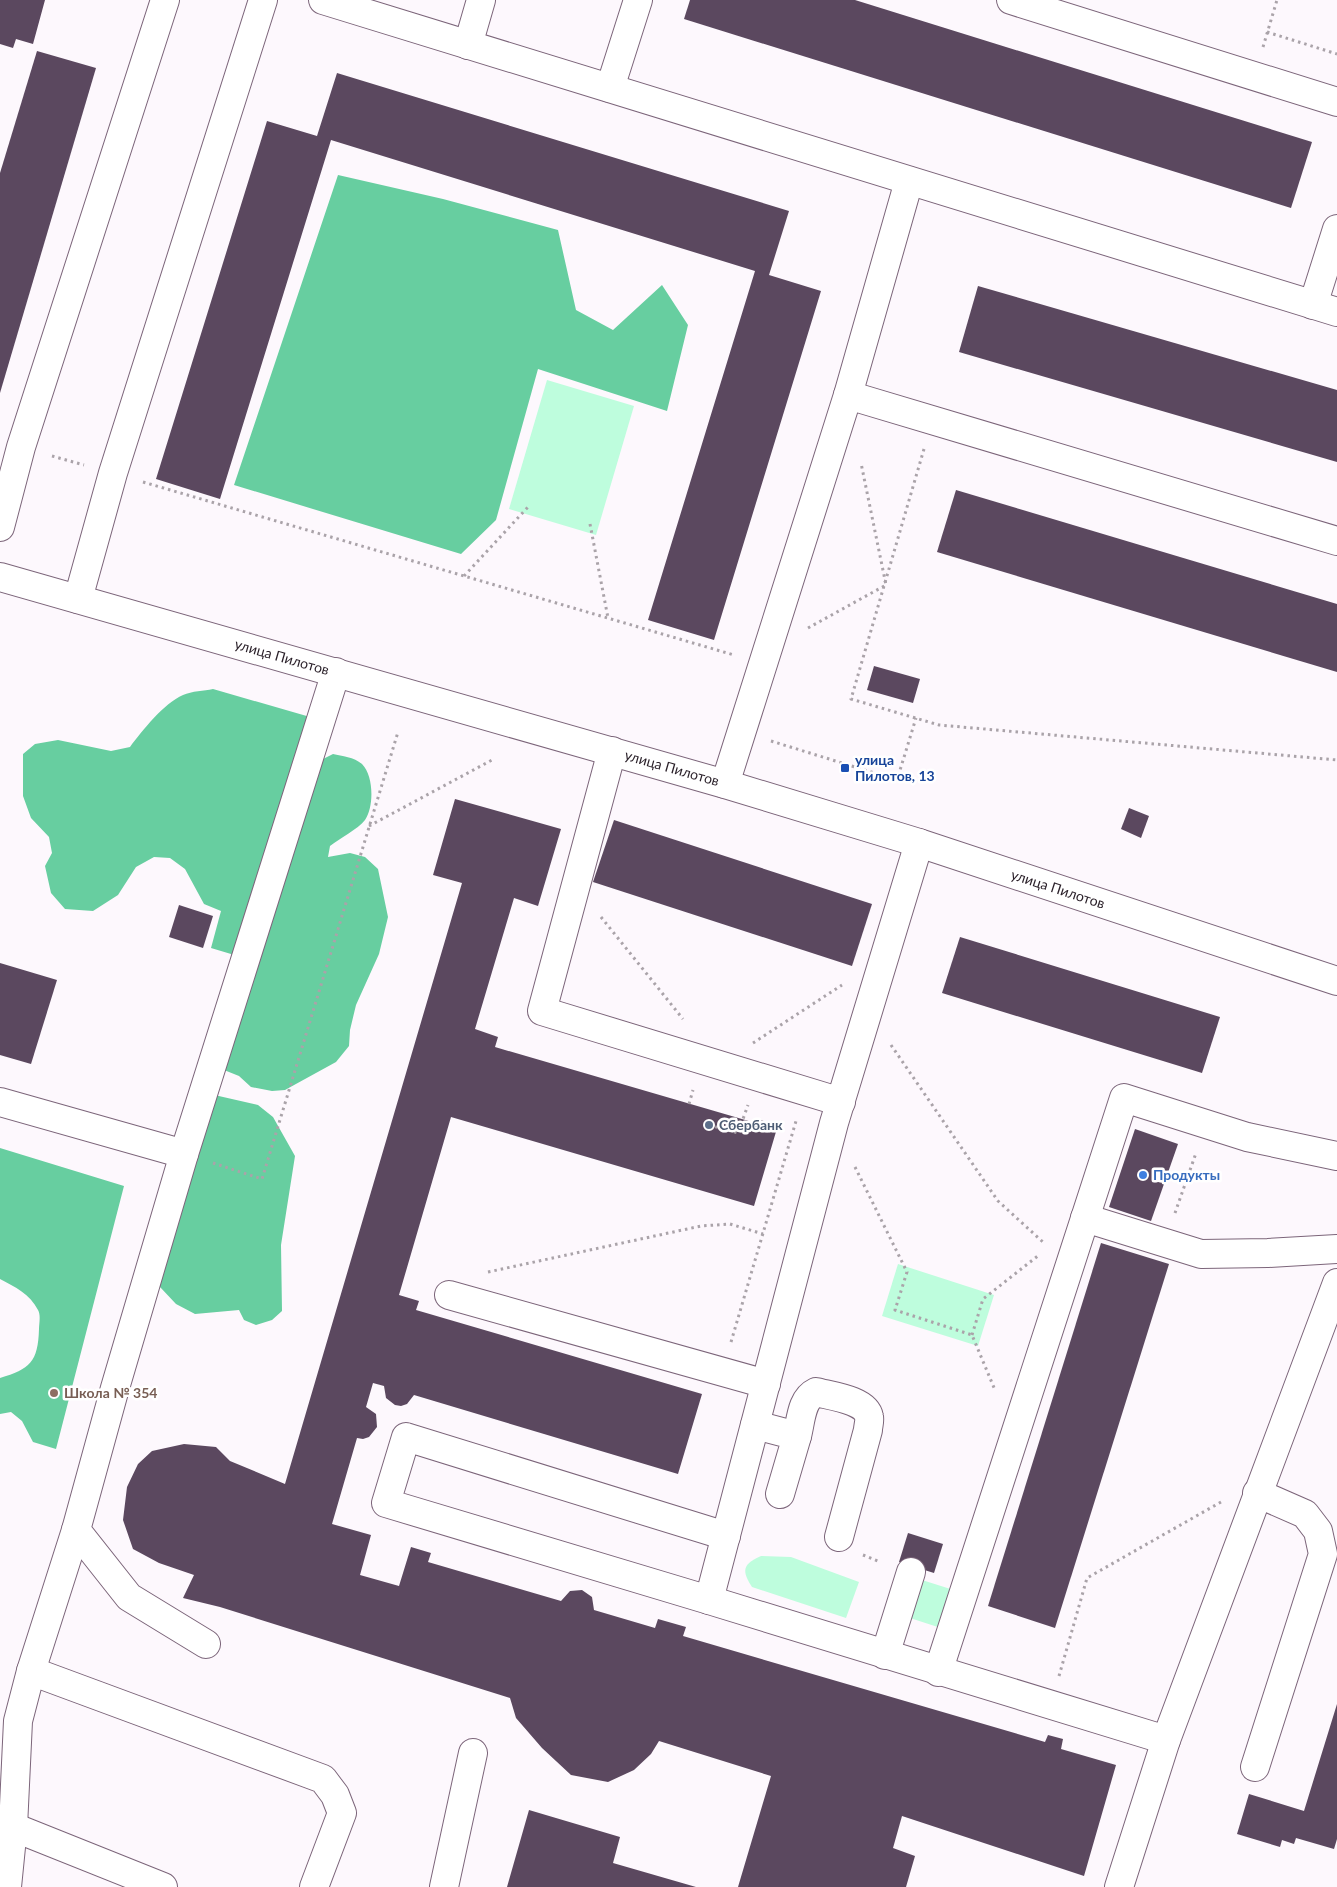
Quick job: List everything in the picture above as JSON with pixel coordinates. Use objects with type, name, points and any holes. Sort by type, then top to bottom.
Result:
[{"type":"street","points":[[0,527],[22,447],[165,0]]},
{"type":"street","points":[[78,599],[114,473],[263,0]]},
{"type":"street","points":[[323,0],[1325,309],[1337,229]]},
{"type":"street","points":[[468,45],[481,0]]},
{"type":"street","points":[[610,88],[638,0]]},
{"type":"street","points":[[1011,0],[1337,102]]},
{"type":"street","points":[[725,784],[848,395],[909,180]]},
{"type":"street","points":[[848,395],[1337,541]]},
{"type":"street","name":"улица Пилотов","points":[[0,577],[725,784],[919,843],[1337,981]]},
{"type":"street","points":[[7,1887],[13,1827],[18,1721],[31,1670],[76,1530],[115,1388],[184,1154],[336,672]]},
{"type":"street","points":[[612,751],[542,1011],[841,1102]]},
{"type":"street","points":[[709,1600],[841,1102],[919,843]]},
{"type":"street","points":[[938,1672],[1124,1098],[1247,1137],[1337,1156]]},
{"type":"street","points":[[0,1102],[184,1154]]},
{"type":"street","points":[[1085,1218],[1201,1254],[1337,1249]]},
{"type":"street","points":[[1119,1887],[1166,1740],[1337,1283]]},
{"type":"street","points":[[449,1295],[766,1384]]},
{"type":"street","points":[[780,1494],[806,1400],[810,1395],[816,1392],[858,1403],[865,1408],[869,1417],[868,1430],[839,1537]]},
{"type":"street","points":[[755,1425],[797,1436]]},
{"type":"street","points":[[726,1536],[406,1437],[386,1503],[1166,1740]]},
{"type":"street","points":[[1255,1766],[1323,1554],[1318,1531],[1305,1514],[1260,1485]]},
{"type":"street","points":[[76,1530],[129,1597],[206,1644]]},
{"type":"street","points":[[885,1655],[911,1572]]},
{"type":"street","points":[[31,1670],[323,1779],[335,1795],[342,1812],[314,1887]]},
{"type":"street","points":[[444,1887],[473,1753]]},
{"type":"street","points":[[13,1827],[163,1887]]},
{"type":"path","points":[[1254,76],[1277,0]]},
{"type":"path","points":[[1267,32],[1337,54]]},
{"type":"path","points":[[925,445],[886,585],[851,699],[939,725],[1337,760]]},
{"type":"path","points":[[47,455],[86,465]]},
{"type":"path","points":[[861,460],[886,585]]},
{"type":"path","points":[[134,479],[738,656]]},
{"type":"path","points":[[464,576],[528,507]]},
{"type":"path","points":[[590,524],[608,618]]},
{"type":"path","points":[[801,632],[886,585]]},
{"type":"path","points":[[741,732],[897,780],[916,718]]},
{"type":"path","points":[[184,1154],[262,1179],[398,732]]},
{"type":"path","points":[[369,826],[492,760]]},
{"type":"path","points":[[598,913],[683,1020]]},
{"type":"path","points":[[750,1045],[846,983]]},
{"type":"path","points":[[889,1042],[998,1201],[1049,1247]]},
{"type":"path","points":[[710,1125],[738,1133],[756,1076]]},
{"type":"path","points":[[722,1372],[805,1091]]},
{"type":"path","points":[[1165,1242],[1206,1124]]},
{"type":"path","points":[[851,1158],[907,1272],[895,1310],[972,1335]]},
{"type":"path","points":[[449,1295],[478,1274],[701,1226],[730,1224],[763,1234]]},
{"type":"path","points":[[997,1393],[972,1335],[983,1299],[1042,1253]]},
{"type":"path","points":[[1050,1706],[1087,1578],[1260,1485]]},
{"type":"green space","points":[[338,175],[443,199],[558,230],[576,310],[613,330],[662,285],[688,325],[667,411],[538,369],[496,520],[461,554],[234,485]]},
{"type":"green space","points":[[547,380],[634,406],[596,535],[509,509]]},
{"type":"green space","points":[[213,689],[317,719],[237,962],[231,954],[211,948],[221,911],[204,904],[185,869],[170,858],[154,857],[136,867],[118,895],[93,911],[65,909],[51,893],[45,866],[52,853],[49,837],[31,818],[23,796],[23,754],[35,744],[58,740],[111,751],[130,747],[168,704],[183,695]]},
{"type":"green space","points":[[333,754],[352,758],[362,764],[366,769],[371,784],[370,807],[365,820],[330,846],[328,857],[350,853],[365,857],[378,869],[388,917],[379,954],[356,1005],[350,1030],[349,1046],[336,1062],[285,1090],[272,1091],[251,1087],[239,1076],[219,1068],[323,759]]},
{"type":"green space","points":[[210,1094],[258,1105],[273,1117],[295,1156],[281,1245],[282,1311],[272,1320],[256,1325],[244,1320],[239,1310],[195,1314],[176,1304],[160,1287],[155,1273]]},
{"type":"green space","points":[[0,1148],[124,1186],[56,1449],[33,1442],[22,1421],[11,1412],[0,1414],[0,1378],[19,1371],[34,1357],[37,1349],[40,1317],[35,1304],[26,1295],[0,1279]]},
{"type":"green space","points":[[898,1264],[994,1295],[978,1346],[882,1316]]},
{"type":"green space","points":[[761,1556],[791,1557],[859,1582],[846,1618],[752,1587],[746,1576],[746,1568],[750,1562]]},
{"type":"green space","points":[[922,1580],[960,1592],[947,1630],[910,1618]]},
{"type":"building","points":[[0,0],[45,0],[33,44],[16,39],[13,48],[0,44]]},
{"type":"building","points":[[690,0],[855,0],[1312,142],[1291,208],[684,19]]},
{"type":"building","points":[[37,51],[96,68],[0,393],[0,173]]},
{"type":"building","points":[[337,73],[789,211],[769,275],[821,291],[714,640],[648,620],[755,271],[331,140],[220,499],[156,479],[267,121],[317,136]]},
{"type":"building","points":[[978,286],[1337,390],[1337,462],[959,352]]},
{"type":"building","points":[[956,490],[1337,604],[1337,672],[937,552]]},
{"type":"building","points":[[874,666],[920,679],[913,703],[867,690]]},
{"type":"building","points":[[455,799],[561,829],[538,906],[514,898],[475,1029],[498,1037],[495,1047],[759,1124],[760,1120],[778,1125],[754,1206],[451,1117],[399,1295],[419,1301],[416,1310],[702,1394],[678,1474],[414,1395],[407,1404],[395,1405],[386,1398],[384,1386],[373,1383],[366,1407],[376,1414],[377,1427],[369,1437],[357,1438],[332,1524],[371,1535],[360,1575],[399,1586],[411,1547],[431,1553],[428,1562],[561,1601],[570,1591],[582,1590],[592,1597],[594,1610],[655,1628],[658,1619],[686,1627],[683,1636],[1045,1742],[1048,1735],[1063,1739],[1061,1749],[1116,1765],[1084,1876],[902,1816],[893,1848],[915,1856],[906,1887],[738,1887],[771,1776],[659,1741],[651,1754],[634,1770],[608,1782],[571,1775],[542,1748],[516,1718],[510,1698],[220,1607],[183,1598],[194,1575],[159,1563],[133,1549],[123,1520],[127,1487],[138,1464],[152,1451],[184,1444],[216,1447],[230,1461],[285,1484],[462,883],[433,875]]},
{"type":"building","points":[[1129,808],[1149,816],[1141,838],[1121,829]]},
{"type":"building","points":[[614,820],[872,904],[852,966],[593,882]]},
{"type":"building","points":[[179,905],[213,916],[203,948],[169,937]]},
{"type":"building","points":[[960,937],[1220,1017],[1202,1073],[942,993]]},
{"type":"building","points":[[0,963],[57,980],[31,1064],[0,1055]]},
{"type":"building","name":"Продукты","points":[[1135,1129],[1178,1144],[1151,1221],[1109,1207]]},
{"type":"building","points":[[1101,1243],[1169,1264],[1055,1628],[988,1606]]},
{"type":"building","points":[[908,1533],[943,1544],[934,1573],[899,1562]]},
{"type":"building","points":[[1337,1704],[1337,1839],[1334,1849],[1296,1838],[1294,1844],[1282,1840],[1280,1847],[1237,1834],[1249,1794],[1304,1811]]},
{"type":"building","points":[[529,1810],[620,1837],[613,1863],[696,1887],[507,1887]]},
{"type":"place","name":"улица Пилотов, 13","points":[[845,768]]},
{"type":"place","name":"Сбербанк","points":[[709,1125]]},
{"type":"place","name":"Продукты","points":[[1143,1175]]},
{"type":"place","name":"Школа № 354","points":[[54,1393]]}]
